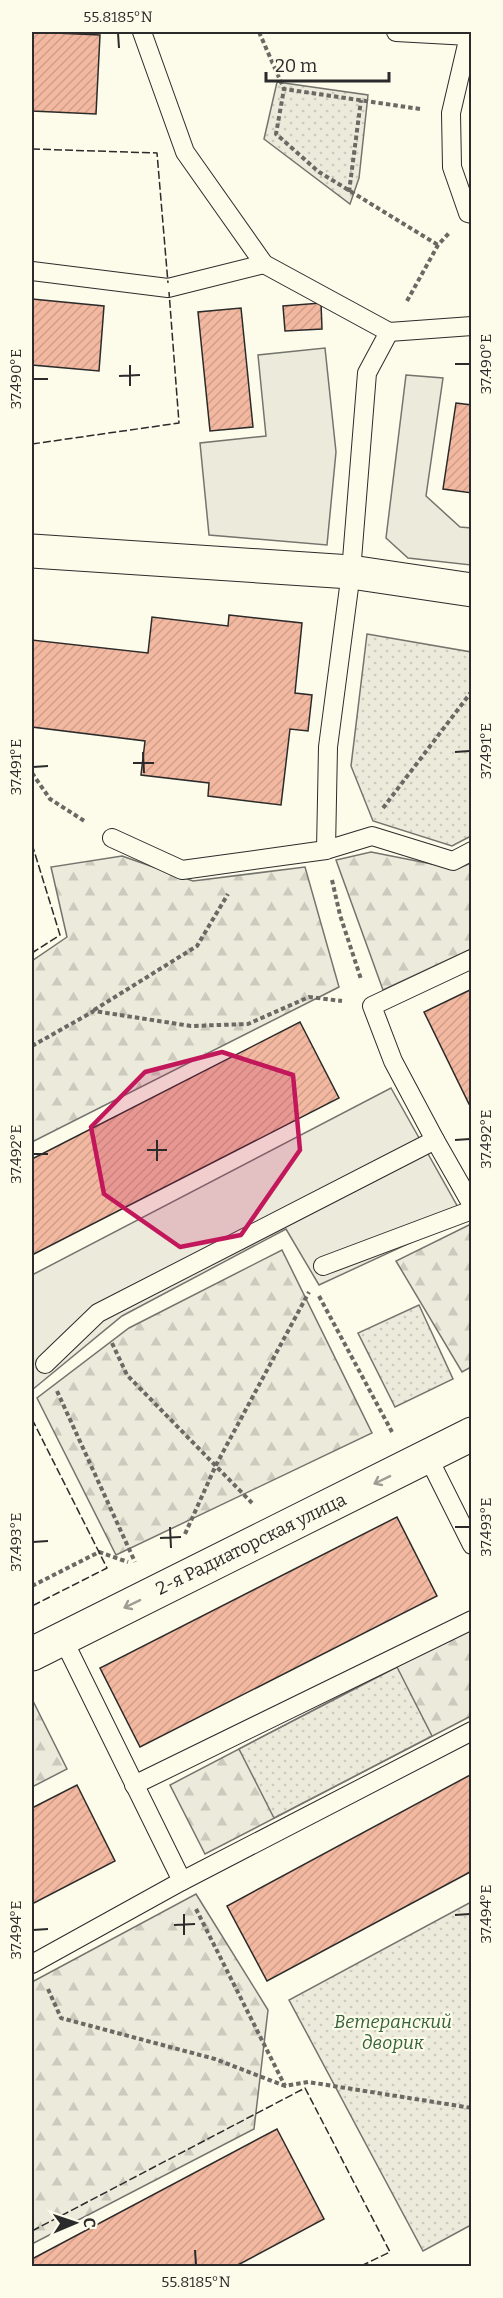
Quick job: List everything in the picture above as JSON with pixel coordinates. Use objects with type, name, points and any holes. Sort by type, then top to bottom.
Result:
[{"type":"street","points":[[32,551],[351,572],[471,590]]},
{"type":"street","name":"2-я Радиаторская улица","points":[[32,1654],[471,1434]]},
{"type":"lane","points":[[142,32],[185,152],[264,264],[389,332],[471,326]]},
{"type":"lane","points":[[396,32],[470,35],[451,113],[452,167],[470,214]]},
{"type":"lane","points":[[32,271],[168,288],[264,264]]},
{"type":"lane","points":[[326,850],[328,747],[351,572],[367,373],[389,332]]},
{"type":"lane","points":[[112,838],[182,870],[326,850],[372,836],[453,861],[471,851]]},
{"type":"lane","points":[[471,959],[372,1006],[393,1061],[471,1205]]},
{"type":"lane","points":[[45,1364],[98,1313],[435,1140]]},
{"type":"lane","points":[[323,1266],[471,1210]]},
{"type":"lane","points":[[428,1456],[471,1545]]},
{"type":"lane","points":[[134,1785],[471,1620]]},
{"type":"lane","points":[[63,1639],[182,1881]]},
{"type":"lane","points":[[32,1964],[182,1881],[471,1731]]},
{"type":"path","points":[[259,32],[284,89],[276,134],[319,172],[438,245]]},
{"type":"path","points":[[284,89],[451,113]]},
{"type":"path","points":[[349,192],[361,100]]},
{"type":"path","points":[[389,332],[438,245],[470,214]]},
{"type":"path","points":[[372,836],[373,821],[471,691]]},
{"type":"path","points":[[32,772],[50,799],[112,838]]},
{"type":"path","points":[[32,1046],[94,1011],[197,946],[247,861]]},
{"type":"path","points":[[94,1011],[191,1026],[248,1024],[309,997],[372,1006],[340,915]]},
{"type":"path","points":[[183,1539],[216,1466],[323,1266]]},
{"type":"path","points":[[312,1285],[396,1440]]},
{"type":"path","points":[[98,1313],[127,1375],[254,1505]]},
{"type":"path","points":[[32,1586],[99,1552],[137,1566],[45,1364]]},
{"type":"path","points":[[182,1881],[285,2086]]},
{"type":"path","points":[[61,2018],[215,2059],[285,2086],[308,2082],[471,2108]]},
{"type":"highlighted area","points":[[222,1052],[293,1075],[300,1150],[241,1235],[180,1247],[104,1194],[91,1127],[145,1072]]},
{"type":"green space","points":[[277,82],[368,95],[359,178],[350,204],[264,139]]},
{"type":"green space","points":[[406,375],[443,378],[426,496],[460,527],[471,528],[471,565],[408,558],[386,538]]},
{"type":"green space","points":[[367,634],[471,652],[471,836],[452,846],[373,821],[351,766]]},
{"type":"green space","points":[[371,852],[457,869],[471,863],[471,949],[383,990],[336,860]]},
{"type":"green space","points":[[122,856],[193,881],[305,867],[339,987],[32,1142],[32,961],[67,937],[51,867]]},
{"type":"green space","points":[[471,1224],[471,1367],[462,1372],[396,1261]]},
{"type":"green space","points":[[282,1250],[372,1433],[116,1555],[37,1398],[129,1328]]},
{"type":"green space","points":[[419,1305],[453,1379],[395,1407],[358,1333]]},
{"type":"green space","points":[[471,1628],[471,1716],[205,1854],[170,1785]]},
{"type":"green space","points":[[397,1667],[432,1736],[274,1818],[239,1749]]},
{"type":"green space","points":[[32,1699],[67,1769],[32,1787]]},
{"type":"green space","points":[[196,1894],[268,2010],[254,2129],[32,2244],[32,1982]]},
{"type":"green space","name":"Ветеранский дворик","points":[[471,1902],[471,2225],[423,2251],[289,2000]]},
{"type":"shaded area","points":[[325,348],[336,452],[327,545],[209,535],[200,443],[266,436],[258,355]]},
{"type":"shaded area","points":[[391,1088],[464,1218],[319,1285],[286,1229],[122,1316],[32,1390],[32,1275]]},
{"type":"building","points":[[32,32],[100,35],[96,114],[32,111]]},
{"type":"building","points":[[32,299],[104,306],[99,371],[32,365]]},
{"type":"building","points":[[321,303],[322,329],[285,331],[283,306]]},
{"type":"building","points":[[241,308],[253,427],[210,431],[198,312]]},
{"type":"building","points":[[456,403],[472,405],[472,493],[443,489]]},
{"type":"building","points":[[229,615],[302,623],[295,693],[312,695],[308,731],[290,729],[281,805],[208,796],[209,783],[141,775],[145,741],[32,727],[32,640],[148,653],[152,617],[228,626]]},
{"type":"building","points":[[472,989],[472,1103],[469,1104],[424,1012]]},
{"type":"building","points":[[300,1022],[339,1098],[32,1255],[32,1159]]},
{"type":"building","points":[[397,1517],[437,1596],[140,1747],[100,1668]]},
{"type":"building","points":[[472,1774],[472,1871],[267,1981],[227,1906]]},
{"type":"building","points":[[77,1785],[115,1861],[32,1904],[32,1808]]},
{"type":"building","points":[[277,2129],[324,2219],[236,2266],[32,2266],[32,2259]]},
{"type":"fence","points":[[32,149],[157,153],[168,283]]},
{"type":"fence","points":[[32,444],[179,423],[169,292]]},
{"type":"fence","points":[[32,844],[60,935],[32,953]]},
{"type":"fence","points":[[32,1419],[107,1568],[32,1606]]},
{"type":"fence","points":[[32,2231],[305,2088],[390,2252],[361,2266]]}]
